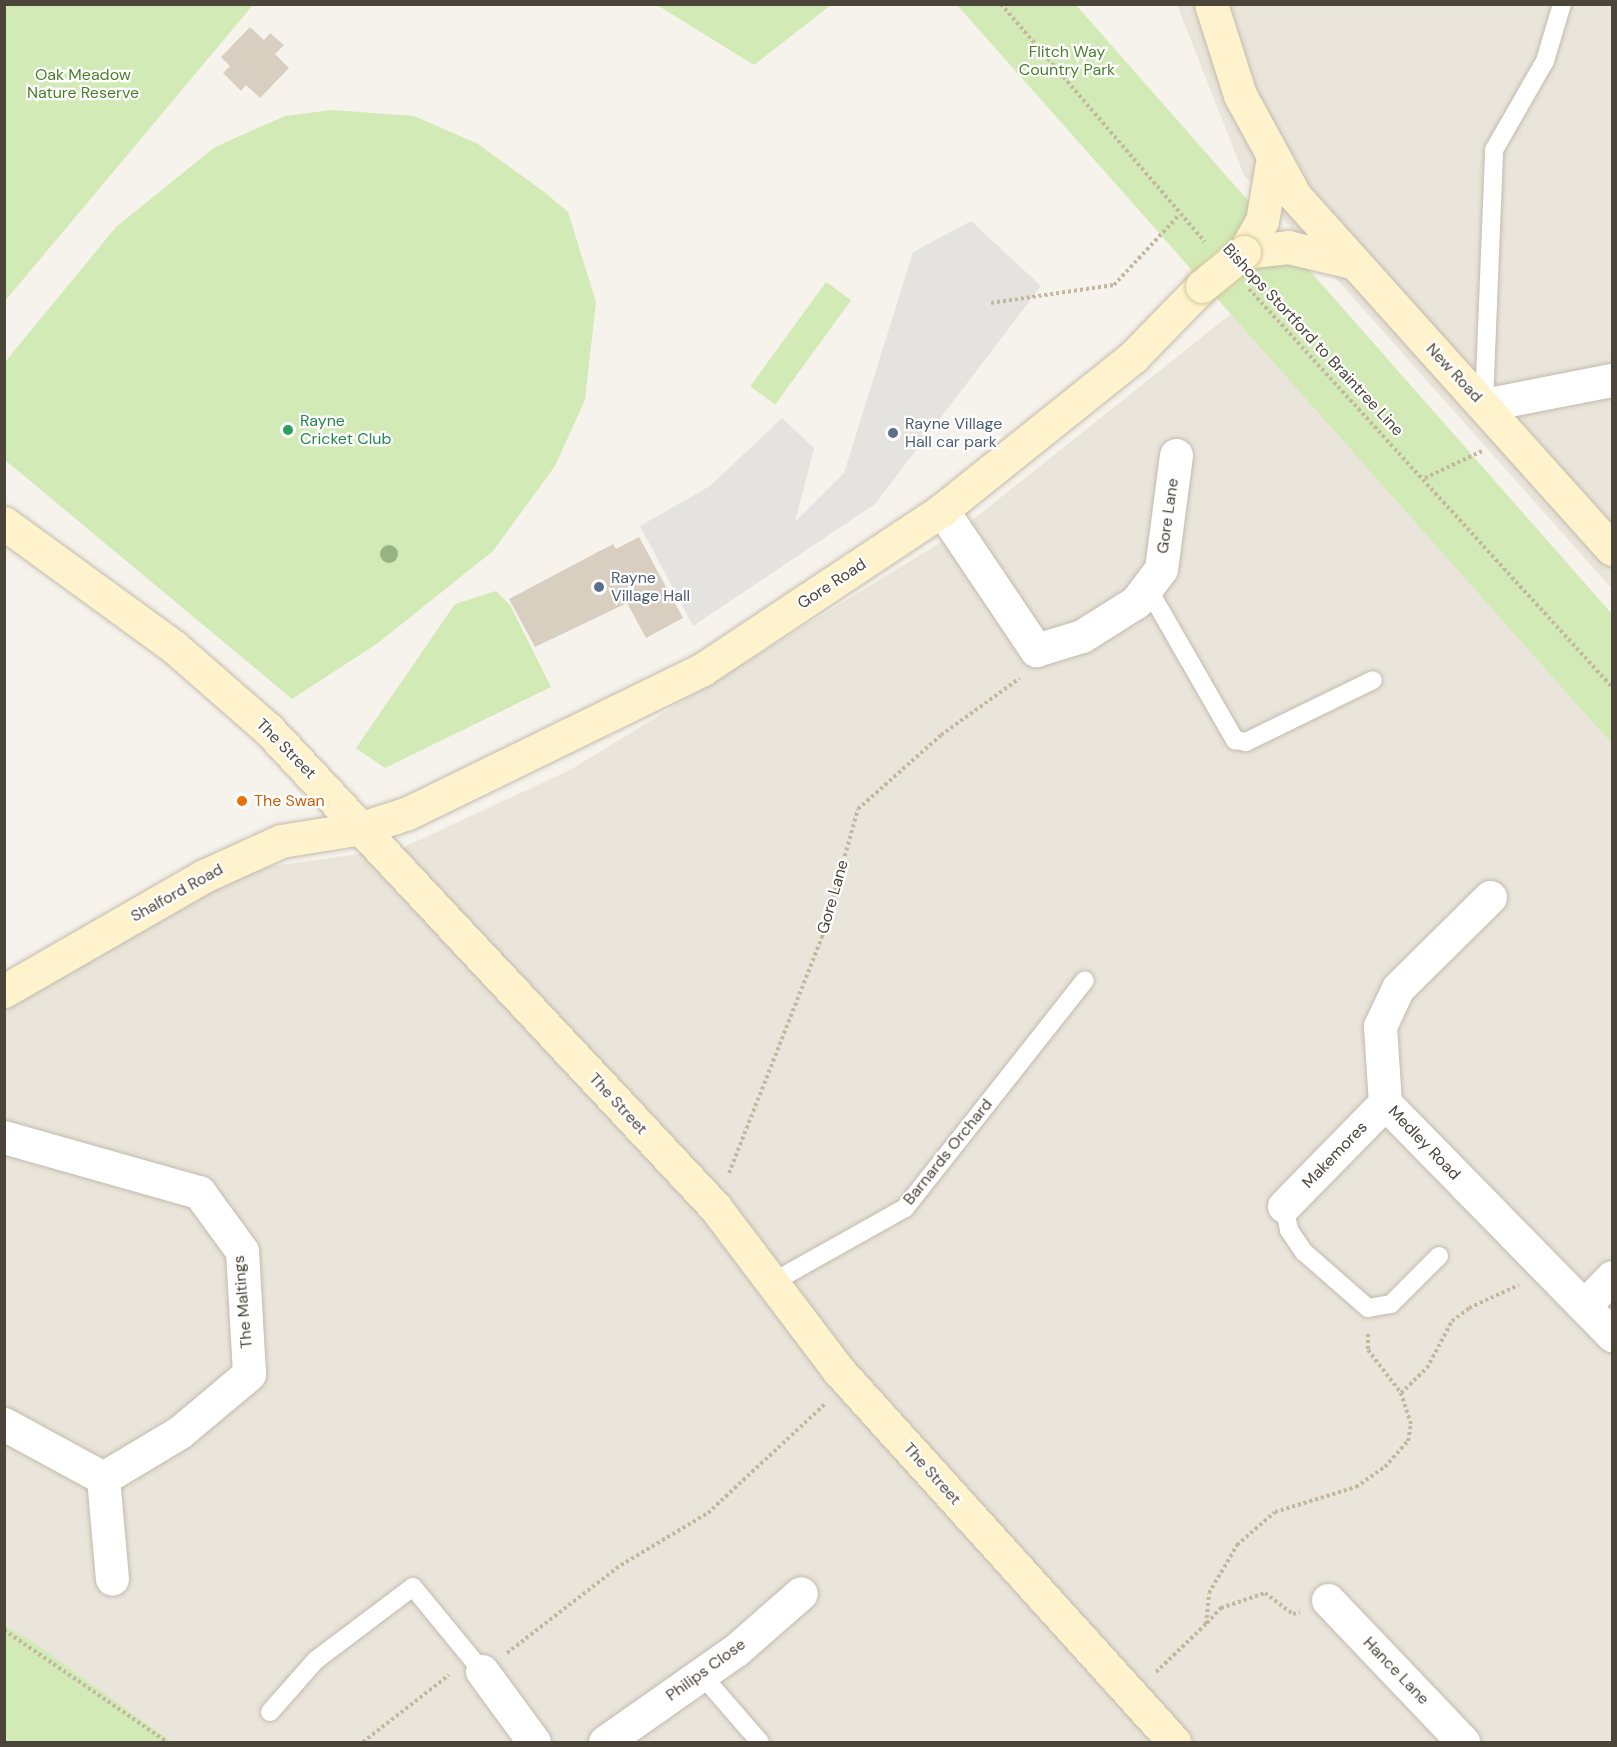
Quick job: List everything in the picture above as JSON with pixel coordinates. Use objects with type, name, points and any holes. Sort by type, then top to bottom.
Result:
[{"type":"street","name":"New Road","points":[[1211,4],[1240,95],[1295,196],[1351,262],[1484,405],[1612,549]]},
{"type":"street","points":[[1229,252],[1262,220],[1274,158]]},
{"type":"street","points":[[1229,252],[1288,247],[1351,262]]},
{"type":"street","name":"Gore Road","points":[[362,828],[408,813],[704,669],[942,510],[1133,357],[1202,286],[1229,252]]},
{"type":"street","points":[[1484,405],[1612,381]]},
{"type":"street","name":"Gore Lane","points":[[1036,650],[1082,636],[1136,602],[1148,587],[1161,568],[1176,455]]},
{"type":"street","points":[[942,510],[1036,650]]},
{"type":"street","name":"The Street","points":[[4,523],[174,647],[268,729],[715,1207],[775,1281],[839,1371],[1174,1743]]},
{"type":"street","name":"Shalford Road","points":[[4,991],[204,876],[281,842],[362,828]]},
{"type":"street","name":"Medley Road","points":[[1490,897],[1398,988],[1380,1026],[1384,1103],[1612,1335]]},
{"type":"street","name":"Makemores","points":[[1284,1206],[1384,1103]]},
{"type":"street","name":"The Maltings","points":[[4,1137],[199,1192],[242,1251],[249,1374],[180,1432],[103,1478]]},
{"type":"street","points":[[1584,1306],[1612,1276]]},
{"type":"street","points":[[4,1424],[103,1478],[112,1579]]},
{"type":"street","name":"Philips Close","points":[[605,1743],[701,1674],[801,1593]]},
{"type":"street","name":"Hance Lane","points":[[1328,1600],[1463,1743]]},
{"type":"street","points":[[477,1665],[534,1743]]},
{"type":"lane","points":[[1484,405],[1494,150],[1545,61],[1562,4]]},
{"type":"lane","points":[[1148,587],[1235,740],[1246,742],[1373,680]]},
{"type":"lane","name":"Barnards Orchard","points":[[775,1281],[905,1208],[1085,980]]},
{"type":"lane","points":[[1284,1206],[1289,1230],[1304,1252],[1368,1308],[1391,1304],[1439,1256]]},
{"type":"lane","points":[[270,1712],[316,1660],[412,1587],[477,1665]]},
{"type":"lane","points":[[701,1674],[760,1743]]},
{"type":"path","name":"Bishops Stortford to Braintree Line","points":[[1001,4],[1179,215],[1229,252]]},
{"type":"path","points":[[991,303],[1114,285],[1179,215]]},
{"type":"path","name":"Bishops Stortford to Braintree Line","points":[[1247,287],[1425,478],[1612,687]]},
{"type":"path","points":[[1425,478],[1513,437]]},
{"type":"path","name":"Gore Lane","points":[[715,1207],[822,937],[858,809],[941,735],[1024,675],[1036,650]]},
{"type":"path","points":[[1401,1393],[1418,1381],[1452,1321],[1469,1308],[1550,1272]]},
{"type":"path","points":[[1206,1624],[1209,1593],[1219,1571],[1260,1523],[1275,1512],[1356,1487],[1398,1454],[1411,1424],[1401,1393],[1368,1350],[1368,1308]]},
{"type":"path","points":[[363,1743],[621,1566],[708,1513],[829,1400],[839,1371]]},
{"type":"path","points":[[1152,1676],[1221,1608],[1265,1593],[1293,1614],[1328,1600]]},
{"type":"path","points":[[4,1630],[167,1743]]},
{"type":"shaded area","points":[[1177,5],[1612,5],[1612,589],[1244,175]]},
{"type":"shaded area","name":"Rayne Village Hall car park","points":[[971,221],[1041,286],[875,504],[693,626],[640,526],[710,486],[782,418],[814,448],[795,522],[844,473],[913,252]]},
{"type":"shaded area","points":[[1232,313],[1612,744],[1612,1742],[172,1742],[5,1625],[4,1006],[224,873],[402,848],[570,770],[956,533]]},
{"type":"green space","name":"Oak Meadow Nature Reserve","points":[[4,5],[253,5],[5,301]]},
{"type":"green space","points":[[657,5],[831,5],[754,65]]},
{"type":"green space","name":"Flitch Way Country Park","points":[[957,5],[1076,5],[1612,614],[1612,744]]},
{"type":"green space","name":"Rayne Cricket Club","points":[[332,110],[414,116],[478,144],[543,191],[568,212],[596,302],[585,400],[555,466],[493,551],[378,643],[292,699],[5,460],[5,362],[116,227],[215,147],[285,116]]},
{"type":"green space","points":[[826,282],[851,300],[775,405],[750,386]]},
{"type":"green space","points":[[496,591],[510,605],[551,687],[385,768],[356,748],[455,604]]},
{"type":"green space","points":[[4,1625],[34,1643],[172,1742],[5,1742]]},
{"type":"building","points":[[250,27],[264,40],[270,33],[284,45],[275,54],[289,68],[260,98],[246,85],[241,91],[223,73],[230,66],[221,57]]},
{"type":"building","name":"Rayne Village Hall","points":[[639,537],[683,618],[646,638],[627,603],[535,647],[509,599],[613,544],[616,549]]},
{"type":"place","name":"Rayne Cricket Club","points":[[288,430]]},
{"type":"place","name":"Rayne Village Hall car park","points":[[893,433]]},
{"type":"place","name":"Rayne Village Hall","points":[[599,587]]},
{"type":"place","name":"The Swan","points":[[242,801]]}]
